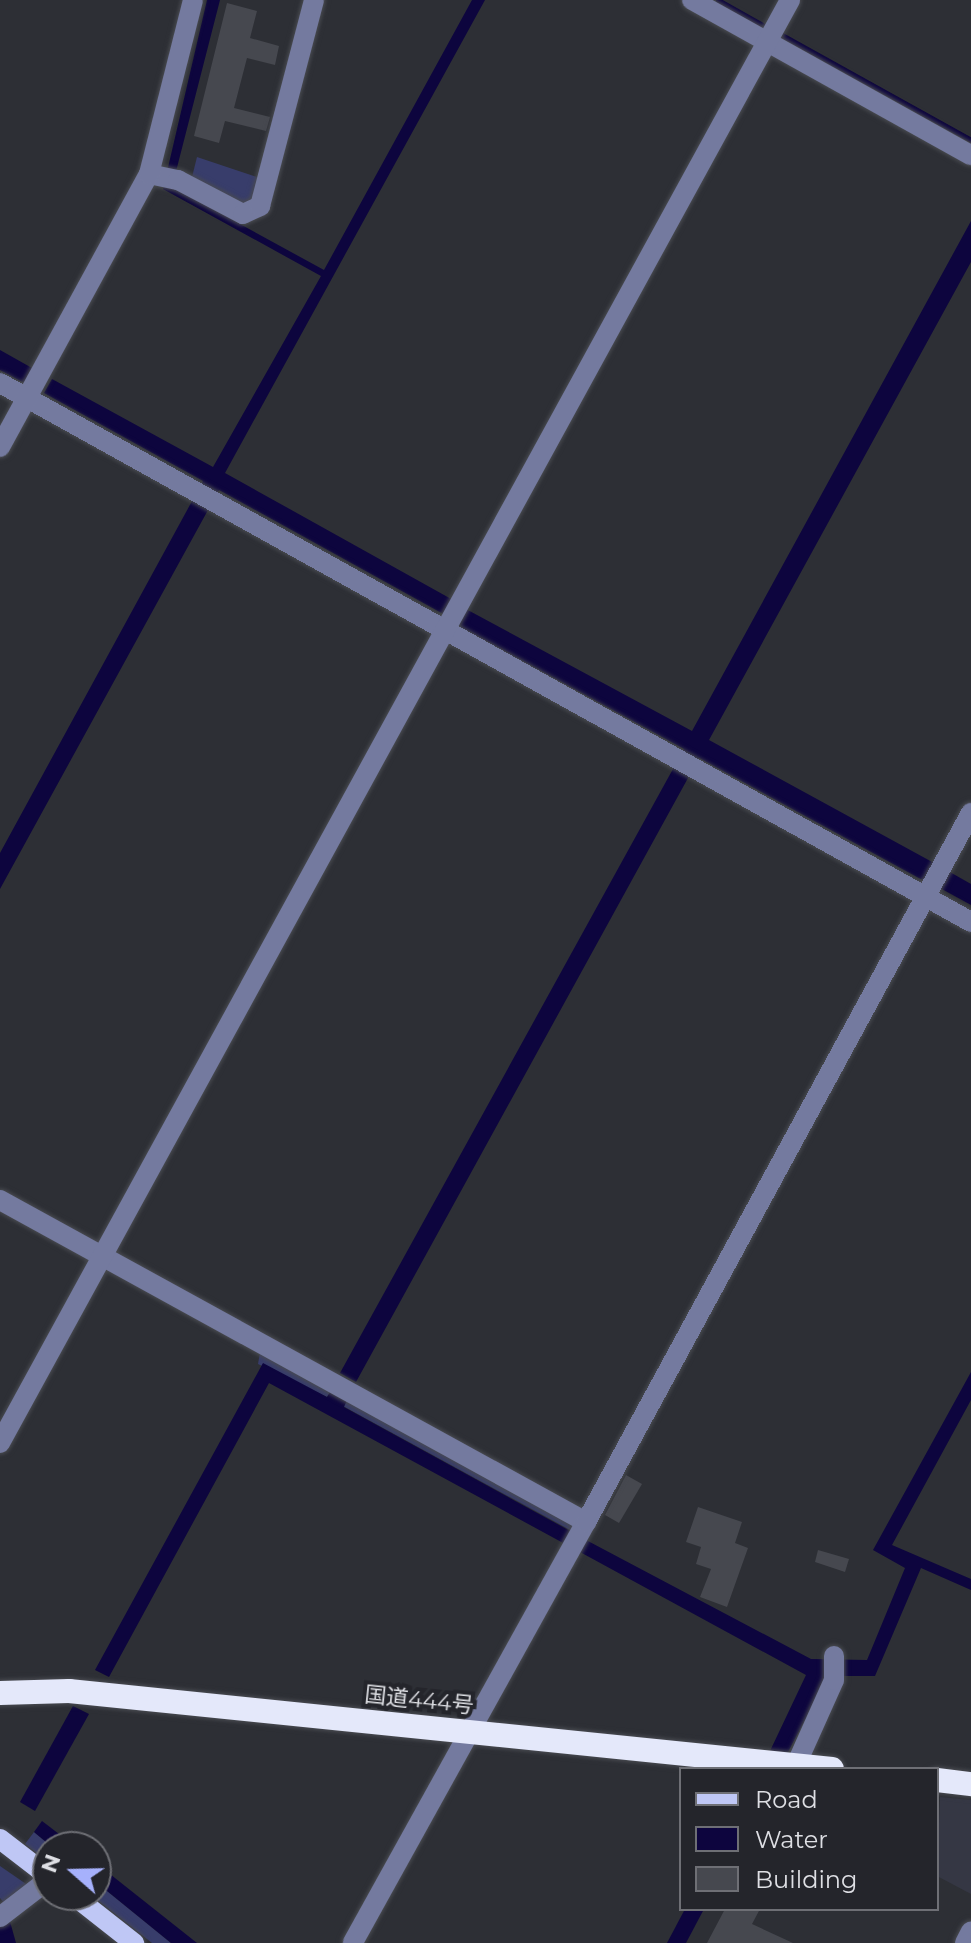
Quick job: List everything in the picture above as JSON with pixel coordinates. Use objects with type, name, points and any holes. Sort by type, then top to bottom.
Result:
[{"type":"highway","name":"国道444号","points":[[0,1693],[69,1691],[814,1767]]},
{"type":"highway","points":[[939,1780],[971,1784]]},
{"type":"main road","points":[[0,1839],[32,1865]]},
{"type":"main road","points":[[93,1911],[134,1943]]},
{"type":"street","points":[[0,447],[163,177],[193,0]]},
{"type":"street","points":[[163,177],[243,214],[260,206],[314,0]]},
{"type":"street","points":[[692,0],[971,155]]},
{"type":"street","points":[[0,1443],[790,0]]},
{"type":"street","points":[[0,383],[25,401],[971,922]]},
{"type":"street","points":[[353,1943],[472,1732],[971,813]]},
{"type":"street","points":[[0,1200],[586,1522]]},
{"type":"street","points":[[796,1765],[834,1680],[834,1656]]},
{"type":"street","points":[[5,1913],[32,1891]]},
{"type":"street","points":[[965,1943],[971,1931]]},
{"type":"shaded area","points":[[197,157],[263,179],[258,202],[245,210],[191,181]]},
{"type":"shaded area","points":[[260,1352],[332,1389],[327,1397],[258,1364]]},
{"type":"shaded area","points":[[348,1398],[574,1524],[572,1531],[343,1406]]},
{"type":"shaded area","points":[[940,1797],[971,1800],[971,1894],[939,1877]]},
{"type":"shaded area","points":[[32,1835],[32,1849],[25,1844]]},
{"type":"shaded area","points":[[0,1866],[29,1886],[5,1904],[0,1898]]},
{"type":"shaded area","points":[[112,1895],[171,1943],[152,1943],[111,1911]]},
{"type":"water","points":[[207,0],[220,0],[172,187],[324,270],[472,0],[485,0],[225,473],[453,600],[445,615],[219,490],[0,889],[0,853],[203,481],[44,393],[52,379],[213,467],[321,276],[163,189]]},
{"type":"water","points":[[971,221],[971,262],[709,740],[934,863],[926,882],[699,758],[356,1382],[340,1373],[684,749],[455,624],[464,608],[692,731]]},
{"type":"water","points":[[0,350],[32,368],[24,383],[0,370]]},
{"type":"water","points":[[948,871],[971,884],[971,905],[938,887]]},
{"type":"water","points":[[263,1363],[327,1397],[332,1389],[348,1398],[344,1407],[572,1532],[565,1544],[269,1383],[109,1677],[95,1670]]},
{"type":"water","points":[[971,1372],[971,1400],[892,1545],[971,1579],[971,1590],[921,1568],[875,1676],[828,1676],[787,1754],[770,1751],[806,1675],[580,1552],[586,1540],[811,1659],[867,1660],[905,1568],[873,1550]]},
{"type":"water","points":[[73,1706],[89,1714],[35,1811],[20,1802]]},
{"type":"water","points":[[42,1821],[55,1831],[35,1831]]},
{"type":"water","points":[[112,1876],[197,1943],[171,1943],[112,1895]]},
{"type":"water","points":[[0,1905],[9,1918],[16,1943],[0,1943]]},
{"type":"water","points":[[684,1911],[703,1911],[686,1943],[667,1943]]},
{"type":"building","points":[[227,3],[257,11],[250,38],[279,46],[275,65],[247,58],[234,108],[270,117],[266,131],[225,121],[219,143],[194,136]]},
{"type":"building","points":[[626,1475],[642,1484],[619,1523],[605,1515]]},
{"type":"building","points":[[698,1507],[742,1522],[735,1543],[748,1548],[727,1607],[700,1597],[711,1569],[696,1564],[701,1547],[686,1542]]},
{"type":"building","points":[[818,1550],[849,1559],[845,1572],[815,1562]]},
{"type":"building","points":[[724,1911],[759,1911],[752,1924],[793,1943],[707,1943]]},
{"type":"waterway","points":[[718,0],[766,27]]},
{"type":"waterway","points":[[780,34],[971,140]]}]
